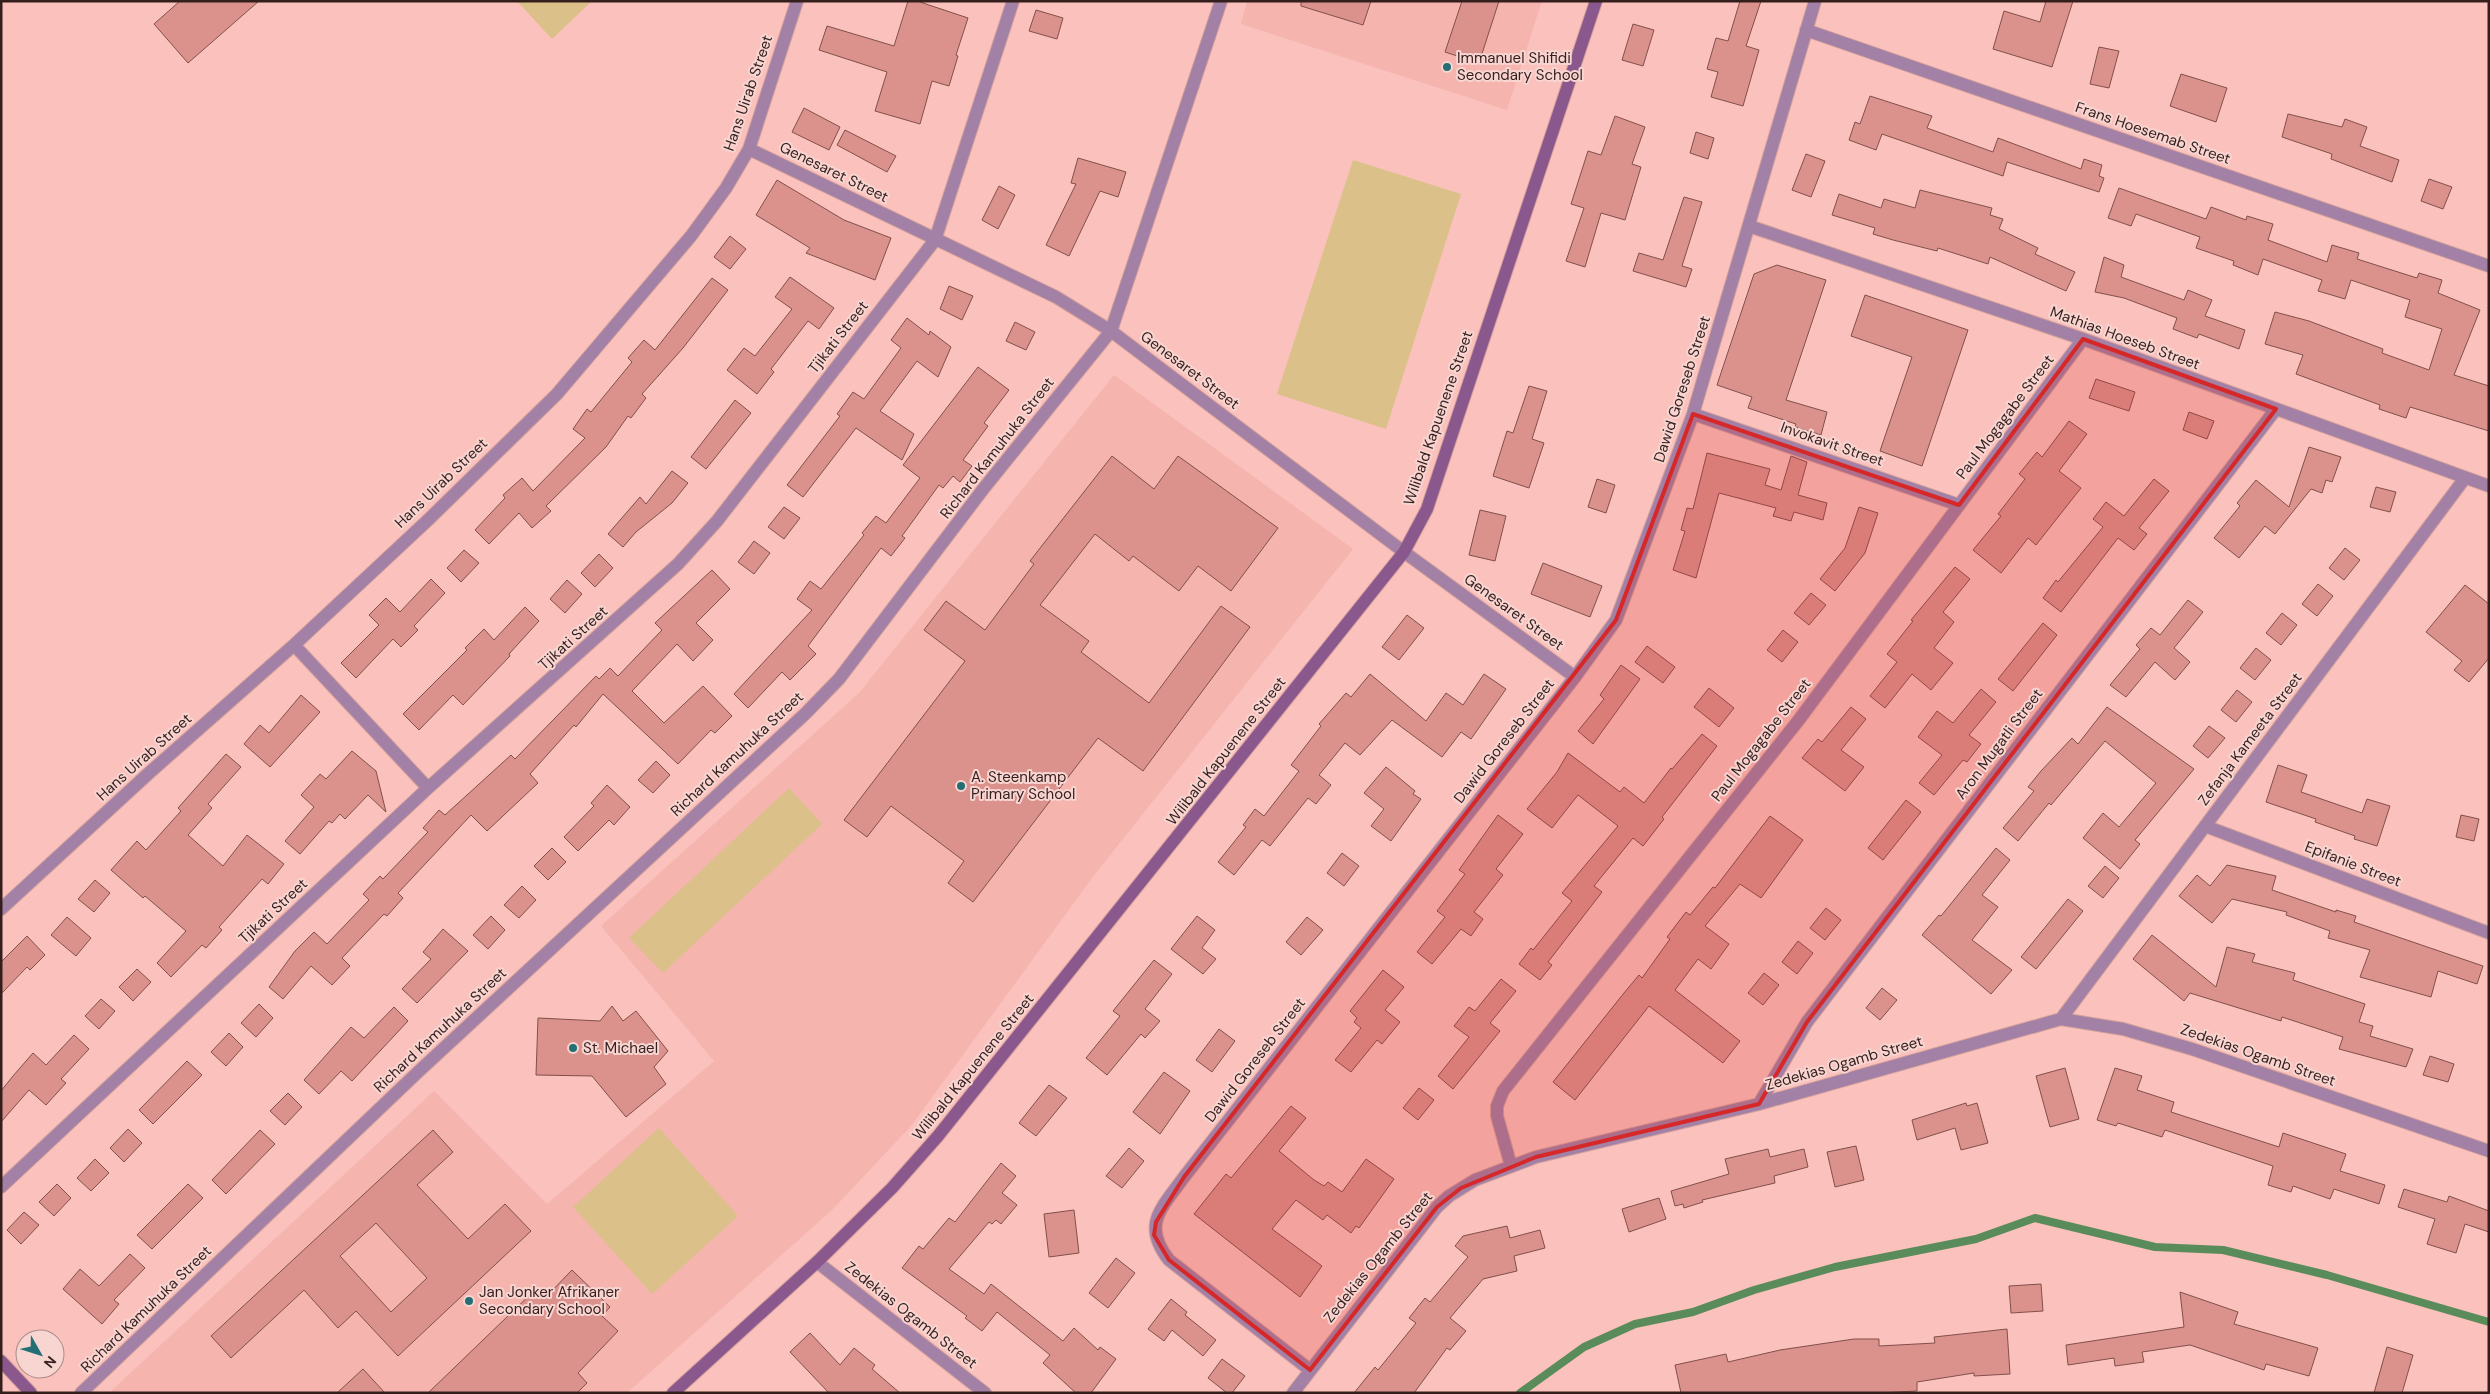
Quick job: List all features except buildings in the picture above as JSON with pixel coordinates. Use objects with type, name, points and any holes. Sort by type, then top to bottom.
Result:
[{"type":"street","name":"Hans Uirab Street","points":[[1,909],[149,773],[294,645],[428,520],[557,394],[691,236],[726,188],[749,149],[797,1]]},
{"type":"street","name":"Tjikati Street","points":[[1,1187],[428,788],[556,675],[678,564],[698,543],[935,240],[1013,1]]},
{"type":"street","name":"Richard Kamuhuka Street","points":[[81,1393],[418,1072],[823,697],[855,659],[984,488],[1111,332],[1220,1]]},
{"type":"street","name":"Wilibald Kapuenene Street","points":[[673,1393],[817,1262],[892,1188],[978,1090],[1404,552],[1427,509],[1596,1]]},
{"type":"street","name":"Dawid Goreseb Street","points":[[1310,1370],[1170,1260],[1160,1248],[1154,1235],[1156,1222],[1164,1204],[1184,1177],[1575,677],[1616,620],[1693,414],[1815,1]]},
{"type":"street","name":"Frans Hoesemab Street","points":[[1806,30],[2489,266]]},
{"type":"street","name":"Genesaret Street","points":[[749,149],[1056,297],[1111,332],[1404,552],[1575,677]]},
{"type":"street","name":"Mathias Hoeseb Street","points":[[1749,226],[2083,339],[2489,486]]},
{"type":"street","name":"Paul Mogagabe Street","points":[[1511,1166],[1497,1116],[1497,1106],[1503,1091],[1787,734],[2083,339]]},
{"type":"street","name":"Aron Mugatli Street","points":[[1759,1104],[1807,1022],[2276,410]]},
{"type":"street","name":"Invokavit Street","points":[[1693,414],[1959,505]]},
{"type":"street","name":"Zefanja Kameeta Street","points":[[2061,1019],[2465,478]]},
{"type":"street","points":[[294,645],[428,788]]},
{"type":"street","name":"Epifanie Street","points":[[2205,826],[2489,933]]},
{"type":"street","name":"Zedekias Ogamb Street","points":[[1294,1393],[1437,1206],[1461,1188],[1536,1157],[1759,1104],[2061,1019],[2123,1029],[2192,1049],[2489,1150]]},
{"type":"street","name":"Zedekias Ogamb Street","points":[[817,1262],[985,1393]]},
{"type":"street","points":[[1,1360],[31,1393]]},
{"type":"highlighted area","points":[[2083,339],[2276,409],[1807,1022],[1759,1104],[1536,1157],[1461,1188],[1437,1207],[1310,1370],[1169,1260],[1154,1235],[1156,1222],[1184,1177],[1616,620],[1693,414],[1959,505]]},
{"type":"shaded area","points":[[517,1],[592,1],[552,39]]},
{"type":"shaded area","name":"Immanuel Shifidi Secondary School","points":[[1247,1],[1542,1],[1507,110],[1241,24]]},
{"type":"shaded area","points":[[1353,160],[1461,194],[1386,429],[1277,394]]},
{"type":"shaded area","name":"A. Steenkamp Primary School","points":[[1114,375],[1353,549],[1092,878],[911,1126],[833,1209],[627,1393],[109,1393],[434,1091],[547,1204],[714,1061],[601,926],[859,693]]},
{"type":"shaded area","points":[[789,788],[822,824],[663,973],[629,938]]},
{"type":"shaded area","points":[[659,1128],[738,1216],[652,1294],[573,1207]]},
{"type":"waterway","points":[[1520,1393],[1584,1347],[1635,1324],[1693,1312],[1754,1290],[1835,1267],[1976,1239],[2035,1218],[2155,1247],[2223,1250],[2327,1275],[2489,1322]]},
{"type":"place","name":"Immanuel Shifidi Secondary School","points":[[1447,67]]},
{"type":"place","name":"A. Steenkamp Primary School","points":[[961,786]]},
{"type":"place","name":"St. Michael","points":[[573,1048]]},
{"type":"place","name":"Jan Jonker Afrikaner Secondary School","points":[[469,1301]]}]
